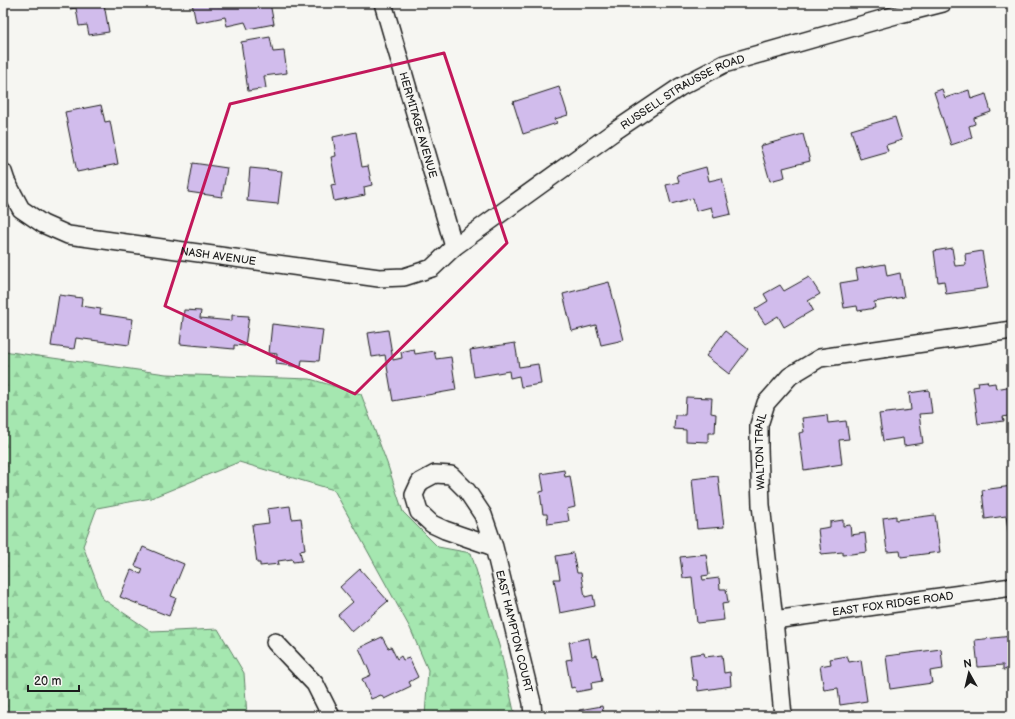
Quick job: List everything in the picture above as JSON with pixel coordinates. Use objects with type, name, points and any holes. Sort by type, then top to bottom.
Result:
[{"type":"street","name":"RUSSELL STRAUSSE ROAD","points":[[454,247],[615,131],[680,87],[724,64],[943,3]]},
{"type":"street","name":"HERMITAGE AVENUE","points":[[388,4],[454,247]]},
{"type":"street","name":"NASH AVENUE","points":[[3,172],[6,181],[21,209],[43,224],[68,235],[379,278],[404,277],[432,268],[454,247]]},
{"type":"street","name":"WALTON TRAIL","points":[[783,716],[761,498],[759,448],[760,425],[766,403],[790,376],[820,358],[1012,330]]},
{"type":"street","name":"EAST HAMPTON COURT","points":[[494,547],[432,524],[419,512],[414,495],[420,482],[435,474],[451,475],[467,491],[483,515],[494,547],[532,703],[533,716]]},
{"type":"street","name":"EAST FOX RIDGE ROAD","points":[[774,620],[1012,588]]},
{"type":"street","points":[[275,642],[316,684],[331,716]]},
{"type":"highlighted area","points":[[444,53],[507,243],[355,394],[165,306],[230,104]]},
{"type":"green space","points":[[3,350],[166,374],[310,379],[361,394],[387,463],[403,512],[438,547],[471,553],[501,652],[515,716],[425,716],[428,670],[410,628],[334,490],[239,462],[151,498],[97,508],[83,546],[103,599],[152,632],[218,629],[244,673],[247,716],[3,716]]},
{"type":"building","points":[[69,3],[104,4],[109,32],[89,35],[87,25],[79,26],[76,8],[70,9]]},
{"type":"building","points":[[192,3],[217,3],[218,6],[233,3],[270,3],[274,24],[248,29],[245,22],[227,26],[225,17],[196,23]]},
{"type":"building","points":[[270,37],[273,52],[284,51],[287,73],[264,76],[266,88],[248,91],[241,42]]},
{"type":"building","points":[[559,87],[568,115],[555,119],[557,123],[523,134],[513,102]]},
{"type":"building","points":[[942,89],[945,98],[969,90],[971,99],[986,94],[991,112],[974,118],[975,124],[969,126],[972,138],[951,145],[934,92]]},
{"type":"building","points":[[101,105],[105,122],[110,121],[118,164],[77,172],[65,112]]},
{"type":"building","points":[[895,117],[902,140],[886,145],[888,151],[860,159],[851,130]]},
{"type":"building","points":[[356,132],[362,167],[368,166],[372,185],[364,187],[365,195],[334,201],[331,185],[336,184],[331,157],[336,156],[333,137]]},
{"type":"building","points":[[803,134],[810,161],[783,168],[785,177],[770,181],[760,146]]},
{"type":"building","points":[[193,163],[227,168],[222,197],[188,192]]},
{"type":"building","points":[[706,167],[709,181],[722,178],[731,214],[714,218],[711,207],[696,211],[693,198],[671,204],[666,185],[679,182],[677,175]]},
{"type":"building","points":[[250,168],[282,171],[278,204],[247,201]]},
{"type":"building","points":[[952,248],[955,266],[966,265],[965,254],[982,251],[988,288],[946,294],[944,281],[938,282],[934,251]]},
{"type":"building","points":[[885,264],[887,276],[900,273],[904,297],[874,302],[875,308],[858,311],[857,306],[844,308],[840,283],[858,280],[856,269]]},
{"type":"building","points":[[809,277],[820,294],[808,301],[813,310],[784,327],[778,316],[765,324],[755,309],[768,301],[764,294],[780,285],[784,291]]},
{"type":"building","points":[[609,282],[624,340],[601,345],[596,325],[572,331],[563,294]]},
{"type":"building","points":[[59,295],[82,298],[81,306],[101,309],[100,314],[133,319],[129,345],[76,338],[74,349],[51,346]]},
{"type":"building","points":[[184,310],[201,311],[200,318],[232,321],[232,315],[249,316],[245,346],[234,345],[234,349],[180,344]]},
{"type":"building","points":[[272,324],[323,330],[319,361],[302,360],[301,367],[276,364],[277,354],[269,353]]},
{"type":"building","points":[[388,330],[393,360],[402,358],[401,352],[414,349],[415,354],[434,351],[436,359],[451,357],[456,390],[393,401],[385,355],[372,357],[368,333]]},
{"type":"building","points":[[725,331],[748,349],[729,374],[706,356]]},
{"type":"building","points":[[515,343],[519,367],[538,364],[541,384],[521,387],[519,376],[510,378],[509,371],[474,377],[470,350]]},
{"type":"building","points":[[987,381],[988,384],[995,383],[996,389],[1012,386],[1012,415],[1003,417],[1004,421],[978,424],[973,387],[979,386],[978,382]]},
{"type":"building","points":[[929,390],[932,413],[919,414],[923,443],[904,446],[903,438],[883,441],[879,414],[911,410],[909,393]]},
{"type":"building","points":[[686,397],[712,398],[711,413],[716,414],[715,433],[708,433],[708,442],[686,441],[686,430],[674,429],[675,415],[685,415]]},
{"type":"building","points":[[827,415],[828,423],[846,421],[849,439],[839,440],[842,464],[804,470],[799,433],[804,432],[802,418]]},
{"type":"building","points":[[564,470],[565,477],[570,476],[575,507],[567,509],[569,521],[548,524],[547,514],[543,514],[540,492],[544,491],[541,474]]},
{"type":"building","points":[[718,476],[724,527],[697,529],[692,479]]},
{"type":"building","points":[[1012,486],[1012,535],[1009,536],[1006,516],[985,519],[982,490]]},
{"type":"building","points":[[290,506],[292,519],[301,518],[305,550],[300,551],[302,561],[293,562],[292,559],[278,561],[279,564],[260,566],[260,563],[257,563],[252,525],[269,523],[267,509]]},
{"type":"building","points":[[935,515],[940,552],[901,557],[900,551],[887,552],[883,518],[896,516],[896,520]]},
{"type":"building","points":[[843,520],[843,526],[850,525],[851,535],[865,533],[867,552],[843,555],[843,552],[821,554],[818,529],[830,527],[830,522]]},
{"type":"building","points":[[143,547],[184,564],[171,596],[176,598],[169,616],[120,597],[131,570],[141,574],[143,569],[135,566]]},
{"type":"building","points":[[573,553],[577,573],[581,573],[585,597],[593,595],[595,606],[560,613],[554,579],[560,579],[556,556]]},
{"type":"building","points":[[706,554],[709,575],[702,576],[703,580],[719,578],[720,589],[726,589],[728,603],[722,604],[724,620],[697,623],[692,577],[683,578],[680,557]]},
{"type":"building","points":[[360,569],[388,601],[352,632],[338,615],[353,602],[340,587]]},
{"type":"building","points":[[1012,636],[1012,669],[1003,670],[1003,665],[978,667],[975,640]]},
{"type":"building","points":[[382,637],[388,648],[391,647],[397,659],[401,656],[403,660],[409,658],[418,677],[409,682],[411,686],[384,699],[381,695],[371,699],[362,679],[371,675],[359,648]]},
{"type":"building","points":[[589,638],[592,656],[597,655],[602,681],[591,683],[592,689],[576,692],[575,687],[571,688],[566,660],[572,659],[569,642]]},
{"type":"building","points":[[941,649],[943,669],[930,671],[932,683],[890,689],[886,656]]},
{"type":"building","points":[[704,653],[705,657],[722,655],[724,673],[730,672],[731,686],[698,691],[697,680],[693,680],[690,655]]},
{"type":"building","points":[[847,656],[849,662],[861,660],[867,701],[840,705],[838,688],[824,690],[820,666],[831,664],[830,659]]},
{"type":"building","points":[[602,706],[604,716],[580,716],[579,710]]}]
